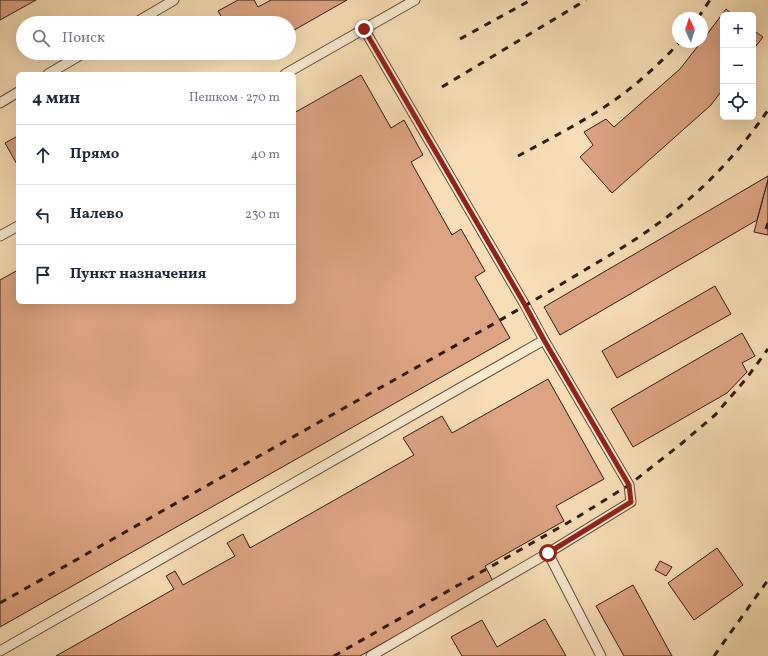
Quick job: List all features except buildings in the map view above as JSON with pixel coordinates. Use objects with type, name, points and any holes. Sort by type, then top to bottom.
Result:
[{"type":"lane","points":[[147,16],[174,0]]},
{"type":"lane","points":[[289,72],[415,0]]},
{"type":"lane","points":[[364,29],[629,485],[631,502],[548,553],[371,656]]},
{"type":"lane","points":[[51,72],[72,60]]},
{"type":"lane","points":[[0,103],[16,93]]},
{"type":"lane","points":[[0,236],[16,227]]},
{"type":"lane","points":[[0,651],[544,340]]},
{"type":"lane","points":[[548,553],[601,656]]},
{"type":"railway","points":[[460,39],[531,0]]},
{"type":"railway","points":[[442,87],[586,0]]},
{"type":"railway","points":[[702,12],[710,0]]},
{"type":"railway","points":[[518,156],[572,127],[611,103],[646,76],[674,48]]},
{"type":"railway","points":[[0,603],[482,330],[614,253],[672,213],[703,187],[731,158],[768,110]]},
{"type":"railway","points":[[766,229],[768,223]]},
{"type":"railway","points":[[334,656],[576,518],[629,485],[715,415],[746,379],[768,349]]},
{"type":"railway","points":[[714,656],[768,580]]},
{"type":"route","points":[[364,29],[629,485],[631,502],[548,553]]}]
